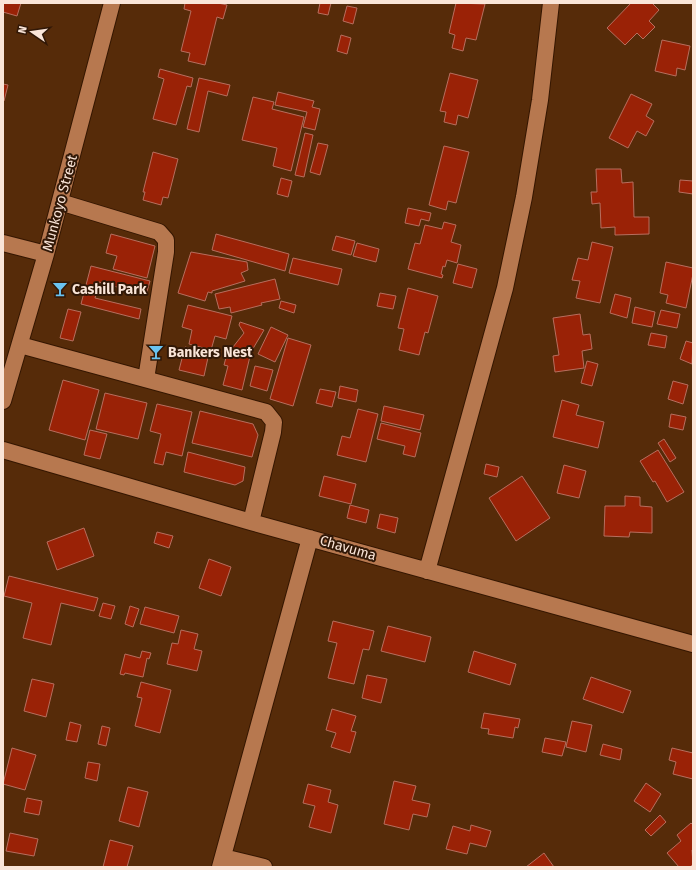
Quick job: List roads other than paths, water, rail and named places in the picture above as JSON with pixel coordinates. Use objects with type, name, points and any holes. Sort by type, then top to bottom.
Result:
[{"type":"street","name":"Munkoyo Street","points":[[3,401],[46,254],[112,3]]},
{"type":"street","points":[[428,571],[504,288],[524,196],[539,107],[551,3]]},
{"type":"street","points":[[60,202],[159,232],[166,240],[166,252],[146,379]]},
{"type":"street","points":[[3,243],[46,254]]},
{"type":"street","points":[[20,345],[266,412],[274,422],[273,432],[251,522]]},
{"type":"street","name":"Chavuma","points":[[3,450],[251,522],[693,644]]},
{"type":"street","points":[[264,867],[221,862],[310,538]]},
{"type":"place","name":"Cashill Park","points":[[60,289]]},
{"type":"place","name":"Bankers Nest","points":[[156,352]]}]
